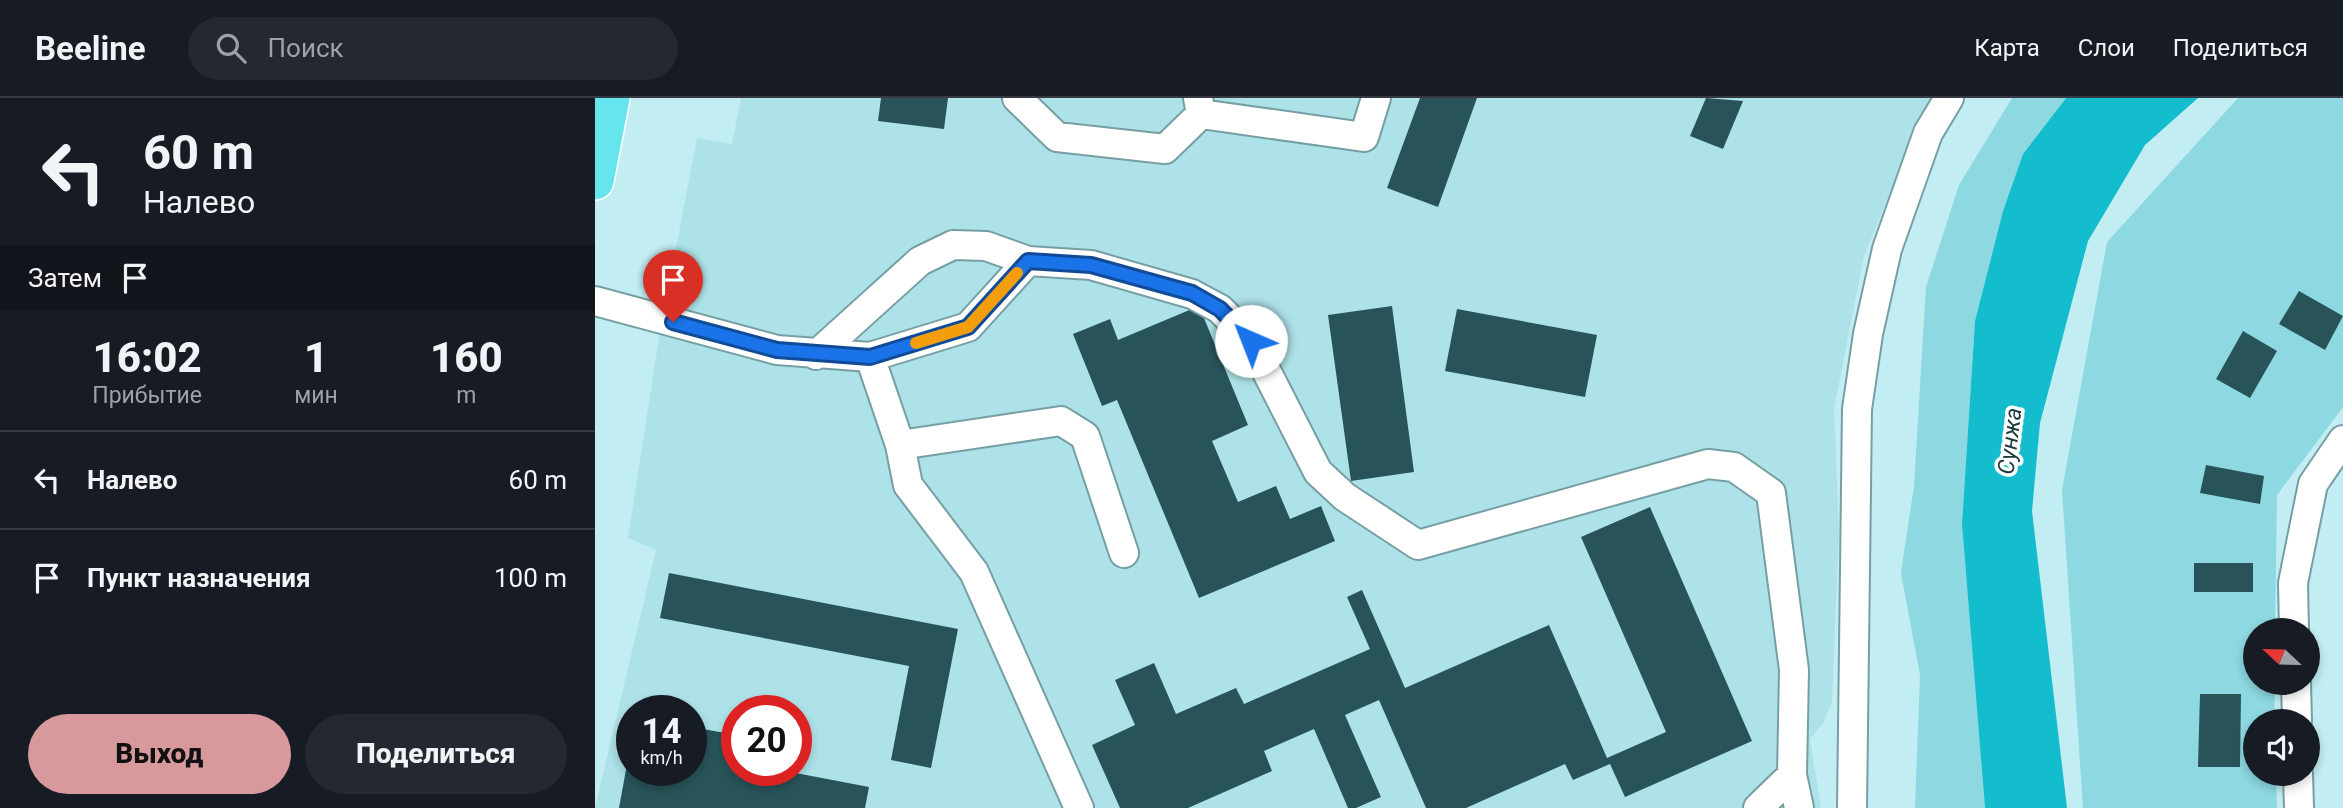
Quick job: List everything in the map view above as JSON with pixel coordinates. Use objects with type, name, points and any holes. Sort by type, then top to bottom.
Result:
[{"type":"main road","points":[[595,181],[611,98]]},
{"type":"street","points":[[1017,98],[1057,137],[1165,149],[1200,106],[1364,137],[1376,98]]},
{"type":"street","points":[[1852,808],[1857,409],[1868,334],[1887,249],[1928,133],[1949,98]]},
{"type":"street","points":[[816,355],[920,261],[953,245],[985,246],[1028,261],[1091,265],[1192,293],[1220,309],[1251,341],[1318,472],[1345,497],[1419,545],[1708,464],[1734,467],[1771,494],[1794,670],[1792,775],[1798,808]]},
{"type":"street","points":[[595,301],[777,350],[870,357],[968,327],[1028,261]]},
{"type":"street","points":[[870,357],[900,445],[908,485],[974,572],[1079,808]]},
{"type":"street","points":[[900,445],[1061,421],[1085,436],[1124,553]]},
{"type":"street","points":[[2294,618],[2293,583],[2313,484],[2343,440]]},
{"type":"street","points":[[1758,808],[1792,775]]},
{"type":"street","points":[[2298,786],[2299,808]]},
{"type":"shaded area","points":[[741,98],[1934,98],[1924,111],[1864,256],[1834,409],[1839,530],[1832,702],[1823,723],[1810,739],[1821,808],[595,808],[616,719],[616,786],[707,786],[707,695],[622,695],[656,550],[628,538],[659,338],[697,138],[732,144]]},
{"type":"shaded area","points":[[2012,98],[2066,98],[2023,154],[2003,211],[1975,321],[1962,524],[1985,808],[1915,808],[1920,675],[1901,573],[1914,486],[1926,287],[1959,185]]},
{"type":"shaded area","points":[[2238,98],[2343,98],[2343,407],[2277,495],[2275,618],[2243,618],[2243,695],[2275,695],[2274,709],[2243,709],[2243,786],[2276,786],[2277,808],[2083,808],[2062,490],[2107,242]]},
{"type":"water","name":"Сунжа","points":[[2066,98],[2198,98],[2145,145],[2088,241],[2040,423],[2032,511],[2067,808],[1985,808],[1962,524],[1975,321],[2003,211],[2023,154]]},
{"type":"building","points":[[881,98],[948,98],[944,129],[878,121]]},
{"type":"building","points":[[1420,98],[1477,98],[1438,207],[1387,188]]},
{"type":"building","points":[[1706,98],[1743,101],[1723,149],[1690,136]]},
{"type":"building","points":[[2299,291],[2343,316],[2325,350],[2279,324]]},
{"type":"building","points":[[670,297],[681,299],[679,310],[668,308]]},
{"type":"building","points":[[1199,306],[1248,425],[1212,441],[1238,502],[1276,486],[1290,519],[1321,506],[1335,541],[1199,598],[1117,400],[1102,406],[1073,334],[1110,319],[1118,340]]},
{"type":"building","points":[[1392,306],[1414,472],[1351,481],[1328,315]]},
{"type":"building","points":[[1457,309],[1597,335],[1585,397],[1445,371]]},
{"type":"building","points":[[2243,331],[2277,351],[2250,398],[2216,379]]},
{"type":"building","points":[[2206,465],[2264,476],[2260,504],[2200,493]]},
{"type":"building","points":[[1650,507],[1752,741],[1625,797],[1610,764],[1573,780],[1565,764],[1466,808],[1426,808],[1379,700],[1345,715],[1381,797],[1356,808],[1348,808],[1314,729],[1264,751],[1272,771],[1188,808],[1120,808],[1092,745],[1135,725],[1115,680],[1154,663],[1176,714],[1236,688],[1244,704],[1370,649],[1347,597],[1362,590],[1405,688],[1549,625],[1607,758],[1666,732],[1581,537]]},
{"type":"building","points":[[2194,563],[2253,563],[2253,592],[2194,592]]},
{"type":"building","points":[[669,573],[958,629],[931,768],[891,760],[909,666],[660,618]]},
{"type":"building","points":[[2200,694],[2241,694],[2240,767],[2198,767]]},
{"type":"building","points":[[707,730],[721,732],[721,786],[812,786],[812,776],[869,787],[865,808],[619,808],[623,786],[707,786]]},
{"type":"slow traffic","points":[[916,343],[968,327],[1017,273]]},
{"type":"route","points":[[673,322],[777,350],[870,357],[968,327],[1028,261],[1091,265],[1192,293],[1220,309],[1251,341]]}]
